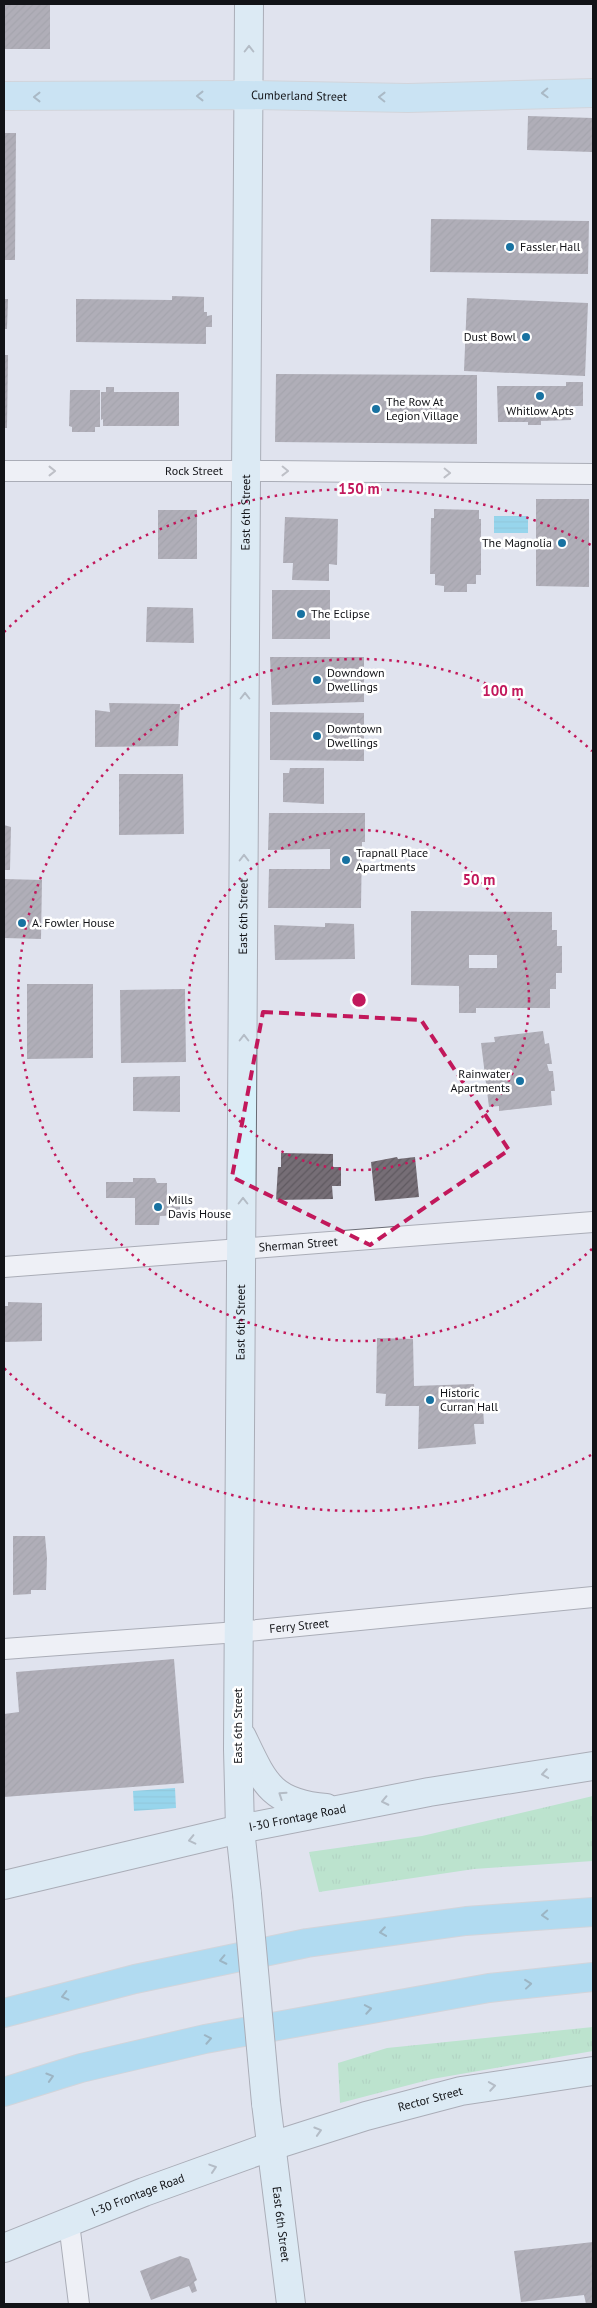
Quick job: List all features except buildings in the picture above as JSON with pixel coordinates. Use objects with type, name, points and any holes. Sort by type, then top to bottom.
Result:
[{"type":"highway","points":[[4,2013],[135,1979],[307,1943],[466,1920],[593,1912]]},
{"type":"highway","points":[[4,2092],[81,2068],[205,2039],[489,1988],[593,1977]]},
{"type":"main road","name":"Cumberland Street","points":[[4,96],[249,95],[408,98],[593,93]]},
{"type":"street","name":"East 6th Street","points":[[249,4],[238,1729],[240,1829],[266,2103],[291,2304]]},
{"type":"street","name":"Rock Street","points":[[4,471],[593,474]]},
{"type":"street","name":"Sherman Street","points":[[4,1267],[593,1222]]},
{"type":"street","name":"Ferry Street","points":[[4,1648],[238,1632],[593,1597]]},
{"type":"street","points":[[238,1729],[261,1777],[280,1796],[301,1806],[345,1810]]},
{"type":"street","name":"I-30 Frontage Road","points":[[4,1885],[240,1829],[345,1810],[429,1792],[593,1766]]},
{"type":"street","name":"Rector Street","points":[[272,2146],[366,2116],[461,2091],[593,2071]]},
{"type":"street","name":"I-30 Frontage Road","points":[[4,2248],[144,2192],[272,2146]]},
{"type":"street","points":[[68,2223],[79,2304]]},
{"type":"highlighted area","points":[[263,1012],[421,1020],[509,1150],[370,1245],[232,1177]]},
{"type":"green space","points":[[593,1796],[593,1861],[474,1869],[319,1892],[309,1852],[422,1836]]},
{"type":"green space","points":[[593,2027],[593,2051],[432,2079],[340,2103],[338,2063],[387,2048]]},
{"type":"water","points":[[494,516],[528,516],[528,533],[494,533]]},
{"type":"water","points":[[175,1788],[176,1808],[134,1811],[133,1791]]},
{"type":"place","name":"Fassler Hall","points":[[510,247]]},
{"type":"place","name":"Dust Bowl","points":[[526,337]]},
{"type":"place","name":"Whitlow Apts","points":[[540,396]]},
{"type":"place","name":"The Row At Legion Village","points":[[376,409]]},
{"type":"place","name":"The Magnolia","points":[[562,543]]},
{"type":"place","name":"The Eclipse","points":[[301,614]]},
{"type":"place","name":"Downdown Dwellings","points":[[317,680]]},
{"type":"place","name":"Downtown Dwellings","points":[[317,736]]},
{"type":"place","name":"Trapnall Place Apartments","points":[[346,860]]},
{"type":"place","name":"A. Fowler House","points":[[22,923]]},
{"type":"place","name":"Rainwater Apartments","points":[[520,1081]]},
{"type":"place","name":"Mills Davis House","points":[[158,1207]]},
{"type":"place","name":"Historic Curran Hall","points":[[430,1400]]}]
